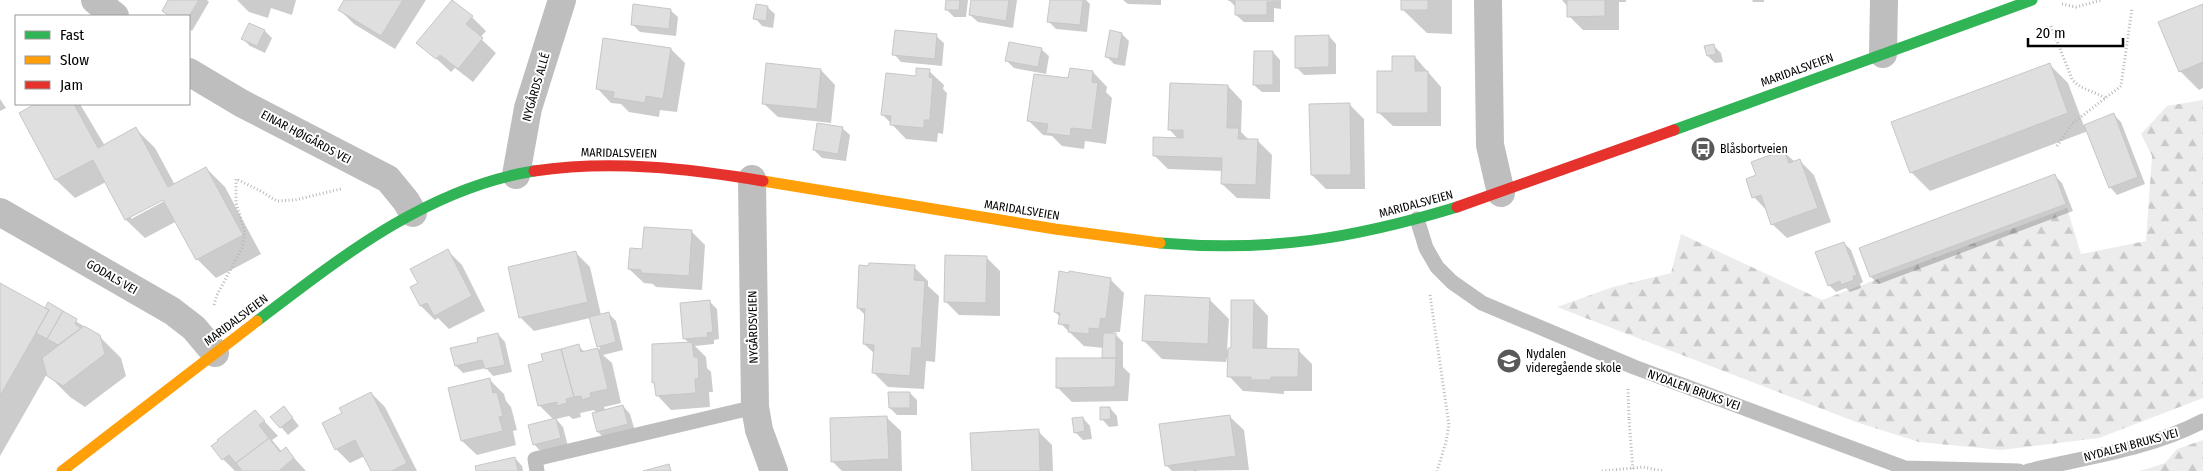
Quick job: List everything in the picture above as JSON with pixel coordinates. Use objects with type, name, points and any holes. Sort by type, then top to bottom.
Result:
[{"type":"main road","name":"MARIDALSVEIEN","points":[[62,471],[327,268],[413,213],[482,184],[516,174],[590,165],[687,169],[1081,234],[1190,246],[1247,247],[1302,243],[1417,219],[1501,193],[2032,0]]},
{"type":"street","points":[[95,0],[114,15]]},
{"type":"street","name":"NYGÅRDS ALLÉ","points":[[516,174],[528,108],[562,0]]},
{"type":"street","points":[[1488,0],[1490,146],[1501,193]]},
{"type":"street","points":[[1883,54],[1884,0]]},
{"type":"street","name":"EINAR HØIGÅRDS VEI","points":[[190,73],[241,103],[388,179],[413,213]]},
{"type":"street","name":"NYGÅRDSVEIEN","points":[[752,179],[755,407],[759,430],[774,471]]},
{"type":"street","name":"GODALS VEI","points":[[0,212],[172,311],[194,328],[215,353]]},
{"type":"lane","name":"NYDALEN BRUKS VEI","points":[[1417,219],[1426,248],[1437,267],[1452,282],[1482,303],[1634,367],[1905,468],[2019,471]]},
{"type":"lane","points":[[537,471],[535,458],[755,407]]},
{"type":"lane","name":"NYDALEN BRUKS VEI","points":[[2028,471],[2153,441],[2188,429],[2203,421]]},
{"type":"path","points":[[2059,4],[2076,7],[2102,0]]},
{"type":"path","points":[[2057,146],[2073,124],[2121,86],[2132,8]]},
{"type":"path","points":[[2051,26],[2076,86],[2095,92],[2105,98]]},
{"type":"path","points":[[213,313],[217,295],[242,248],[245,232],[236,203],[236,180],[259,190],[277,201],[295,200],[373,179],[388,179]]},
{"type":"path","points":[[1430,290],[1431,315],[1440,357],[1449,425],[1437,471]]},
{"type":"path","points":[[1627,384],[1633,471]]},
{"type":"path","points":[[1602,471],[1643,467],[1663,471]]},
{"type":"green space","points":[[2203,100],[2203,398],[2099,438],[2001,450],[1919,442],[1856,422],[1557,307],[1613,287],[1671,273],[1681,234],[1822,300],[2067,208],[2081,254],[2146,241],[2152,156],[2141,134],[2167,106]]},
{"type":"green space","points":[[2203,440],[2203,471],[2140,471],[2165,463],[2177,449]]},
{"type":"building","points":[[168,0],[199,0],[190,15],[168,15],[162,11]]},
{"type":"building","points":[[344,0],[403,0],[381,36],[338,10]]},
{"type":"building","points":[[452,0],[473,16],[466,24],[483,38],[458,69],[440,55],[436,59],[416,43]]},
{"type":"building","points":[[946,0],[960,0],[959,10],[945,10]]},
{"type":"building","points":[[971,0],[1009,0],[1006,21],[969,15]]},
{"type":"building","points":[[1050,0],[1083,0],[1080,25],[1047,22]]},
{"type":"building","points":[[1228,0],[1274,0],[1274,2],[1267,2],[1267,15],[1235,15],[1235,1]]},
{"type":"building","points":[[1401,0],[1428,0],[1428,10],[1401,10]]},
{"type":"building","points":[[1567,0],[1605,0],[1605,16],[1567,17]]},
{"type":"building","points":[[633,4],[671,9],[669,29],[631,25]]},
{"type":"building","points":[[756,4],[768,6],[766,21],[753,19]]},
{"type":"building","points":[[2203,4],[2203,62],[2179,72],[2158,22]]},
{"type":"building","points":[[249,23],[265,30],[257,46],[241,39]]},
{"type":"building","points":[[895,30],[937,34],[935,59],[892,55]]},
{"type":"building","points":[[1110,30],[1122,33],[1118,59],[1105,57]]},
{"type":"building","points":[[1329,35],[1329,67],[1295,68],[1295,36]]},
{"type":"building","points":[[603,38],[671,48],[663,99],[646,96],[645,103],[613,98],[614,92],[596,89]]},
{"type":"building","points":[[1009,42],[1042,48],[1038,67],[1005,61]]},
{"type":"building","points":[[1714,44],[1716,54],[1707,56],[1704,46]]},
{"type":"building","points":[[1254,51],[1273,51],[1273,85],[1253,85]]},
{"type":"building","points":[[1392,56],[1415,56],[1415,71],[1428,71],[1428,113],[1377,113],[1377,71],[1392,71]]},
{"type":"building","points":[[766,63],[821,69],[817,109],[762,104]]},
{"type":"building","points":[[2050,63],[2068,113],[1910,173],[1891,122]]},
{"type":"building","points":[[916,68],[930,69],[929,77],[933,78],[930,120],[924,120],[924,128],[890,125],[891,116],[881,115],[886,73],[916,76]]},
{"type":"building","points":[[1070,68],[1093,71],[1092,82],[1098,83],[1092,130],[1071,128],[1070,136],[1046,133],[1048,124],[1027,121],[1034,74],[1068,78]]},
{"type":"building","points":[[1170,83],[1228,85],[1227,128],[1239,128],[1238,139],[1258,139],[1256,185],[1221,184],[1222,158],[1153,156],[1153,137],[1183,138],[1183,130],[1168,130]]},
{"type":"building","points":[[1350,103],[1351,175],[1311,175],[1309,104]]},
{"type":"building","points":[[33,105],[75,105],[98,148],[136,127],[168,187],[206,167],[243,235],[196,260],[163,200],[125,220],[93,160],[55,180],[19,113]]},
{"type":"building","points":[[2114,113],[2138,177],[2109,188],[2084,125]]},
{"type":"building","points":[[817,123],[843,127],[838,154],[813,150]]},
{"type":"building","points":[[1784,150],[1789,163],[1800,159],[1818,208],[1771,225],[1761,195],[1752,198],[1746,179],[1756,175],[1751,162]]},
{"type":"building","points":[[2055,174],[2066,204],[1870,277],[1859,248]]},
{"type":"building","points":[[644,227],[692,230],[689,276],[641,273],[641,270],[628,269],[630,248],[642,249]]},
{"type":"building","points":[[1844,242],[1857,275],[1853,276],[1854,280],[1841,285],[1840,281],[1828,286],[1815,252]]},
{"type":"building","points":[[448,249],[472,296],[434,316],[427,303],[420,306],[410,287],[418,283],[410,269]]},
{"type":"building","points":[[576,251],[588,302],[519,318],[508,267]]},
{"type":"building","points":[[945,255],[987,256],[986,303],[944,302]]},
{"type":"building","points":[[869,263],[915,265],[914,280],[925,281],[921,348],[912,348],[910,376],[872,373],[874,345],[863,344],[865,309],[857,308],[859,265],[868,266]]},
{"type":"building","points":[[1059,271],[1111,278],[1106,319],[1101,318],[1099,329],[1089,328],[1089,334],[1068,332],[1069,325],[1058,324],[1060,313],[1054,312]]},
{"type":"building","points":[[0,283],[49,310],[0,396]]},
{"type":"building","points":[[1145,295],[1210,298],[1208,344],[1142,341]]},
{"type":"building","points":[[710,300],[713,332],[707,333],[708,337],[683,339],[680,303]]},
{"type":"building","points":[[1231,300],[1254,300],[1253,348],[1299,349],[1298,377],[1271,377],[1271,380],[1251,380],[1251,377],[1227,377],[1228,348],[1231,348]]},
{"type":"building","points":[[48,302],[63,311],[47,339],[36,333],[49,310],[45,308]]},
{"type":"building","points":[[63,311],[77,319],[75,324],[81,328],[58,345],[47,339]]},
{"type":"building","points":[[609,312],[616,342],[597,347],[589,317]]},
{"type":"building","points":[[84,326],[100,335],[105,354],[63,386],[47,376],[42,358]]},
{"type":"building","points":[[498,333],[505,365],[485,369],[482,360],[455,366],[450,348],[478,342],[477,338]]},
{"type":"building","points":[[1103,333],[1116,333],[1116,358],[1102,358]]},
{"type":"building","points":[[692,342],[694,357],[698,357],[699,378],[695,379],[696,393],[656,396],[654,382],[652,383],[652,344]]},
{"type":"building","points":[[579,344],[581,352],[598,348],[608,389],[590,393],[591,397],[582,400],[581,396],[574,397],[561,349]]},
{"type":"building","points":[[561,349],[574,397],[566,399],[567,403],[557,406],[557,402],[538,406],[528,365],[543,361],[541,354]]},
{"type":"building","points":[[1056,358],[1116,358],[1115,387],[1056,388]]},
{"type":"building","points":[[490,378],[493,393],[497,392],[503,416],[499,417],[503,431],[461,441],[448,388]]},
{"type":"building","points":[[371,392],[407,463],[392,471],[371,471],[355,440],[335,450],[322,423],[342,413],[339,408]]},
{"type":"building","points":[[888,392],[910,392],[910,408],[889,408]]},
{"type":"building","points":[[623,405],[628,424],[597,432],[592,413]]},
{"type":"building","points":[[284,406],[293,418],[280,428],[270,417]]},
{"type":"building","points":[[1100,407],[1110,407],[1111,419],[1100,420]]},
{"type":"building","points":[[255,410],[265,421],[259,425],[269,438],[236,463],[229,455],[222,460],[211,446]]},
{"type":"building","points":[[1230,415],[1236,456],[1165,466],[1159,424]]},
{"type":"building","points":[[887,416],[889,459],[831,462],[830,418]]},
{"type":"building","points":[[1083,417],[1085,431],[1074,433],[1072,418]]},
{"type":"building","points":[[556,418],[561,438],[533,445],[528,425]]},
{"type":"building","points":[[1039,429],[1040,471],[972,471],[970,433]]},
{"type":"building","points":[[269,438],[280,452],[286,447],[294,458],[279,471],[242,471],[236,463]]},
{"type":"building","points":[[515,457],[518,471],[476,471],[475,466]]},
{"type":"building","points":[[669,464],[671,471],[643,471]]},
{"type":"traffic: fast","points":[[1674,130],[2032,0]]},
{"type":"traffic: fast","points":[[257,321],[353,250],[421,209],[457,193],[495,180],[534,171]]},
{"type":"traffic: fast","points":[[1160,243],[1238,246],[1310,240],[1382,227],[1457,207]]},
{"type":"traffic: slow","points":[[763,181],[1055,229],[1160,243]]},
{"type":"traffic: slow","points":[[62,471],[257,321]]},
{"type":"traffic: jam","points":[[1457,207],[1674,130]]},
{"type":"traffic: jam","points":[[534,171],[591,166],[648,167],[706,172],[763,181]]},
{"type":"place","name":"Blåsbortveien","points":[[1703,149]]},
{"type":"place","name":"Nydalen videregående skole","points":[[1509,361]]}]
